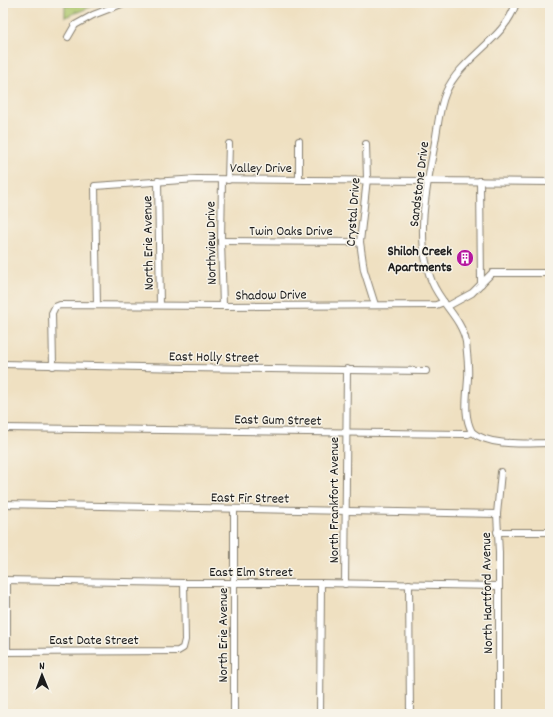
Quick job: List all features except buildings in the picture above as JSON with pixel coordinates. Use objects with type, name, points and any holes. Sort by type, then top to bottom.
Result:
[{"type":"street","points":[[68,37],[75,25],[93,15],[124,3]]},
{"type":"street","name":"Sandstone Drive","points":[[472,432],[468,425],[466,404],[468,377],[466,342],[463,331],[433,284],[425,258],[424,228],[428,180],[440,111],[446,92],[456,76],[504,26],[514,10],[516,3]]},
{"type":"street","points":[[299,141],[299,179]]},
{"type":"street","name":"Northview Drive","points":[[223,306],[221,242],[229,144]]},
{"type":"street","name":"Crystal Drive","points":[[366,144],[367,179],[360,242],[364,270],[375,305]]},
{"type":"street","name":"Valley Drive","points":[[97,305],[95,186],[197,179],[367,179],[550,182]]},
{"type":"street","name":"North Erie Avenue","points":[[158,181],[160,305]]},
{"type":"street","points":[[480,181],[481,284]]},
{"type":"street","name":"Twin Oaks Drive","points":[[221,242],[360,242]]},
{"type":"street","name":"Shadow Drive","points":[[53,366],[52,313],[55,307],[60,305],[436,305],[446,304],[472,293],[492,273],[550,273]]},
{"type":"street","name":"East Holly Street","points":[[3,364],[426,371]]},
{"type":"street","name":"North Frankfort Avenue","points":[[345,584],[347,369]]},
{"type":"street","name":"East Gum Street","points":[[3,428],[468,434],[472,432],[477,436],[489,440],[550,443]]},
{"type":"street","name":"North Hartford Avenue","points":[[500,714],[499,553],[497,514],[501,472]]},
{"type":"street","name":"East Fir Street","points":[[3,504],[497,514]]},
{"type":"street","name":"North Erie Avenue","points":[[234,509],[234,714]]},
{"type":"street","points":[[497,532],[550,532]]},
{"type":"street","points":[[5,580],[5,652]]},
{"type":"street","name":"East Elm Street","points":[[5,580],[499,586]]},
{"type":"street","name":"East Date Street","points":[[5,652],[178,651],[184,648],[185,640],[184,583]]},
{"type":"street","name":"North Frankfort Avenue","points":[[320,714],[321,583]]},
{"type":"street","points":[[409,584],[410,714]]},
{"type":"green space","points":[[65,3],[101,3],[65,17]]},
{"type":"place","name":"Shiloh Creek Apartments","points":[[465,258]]}]
